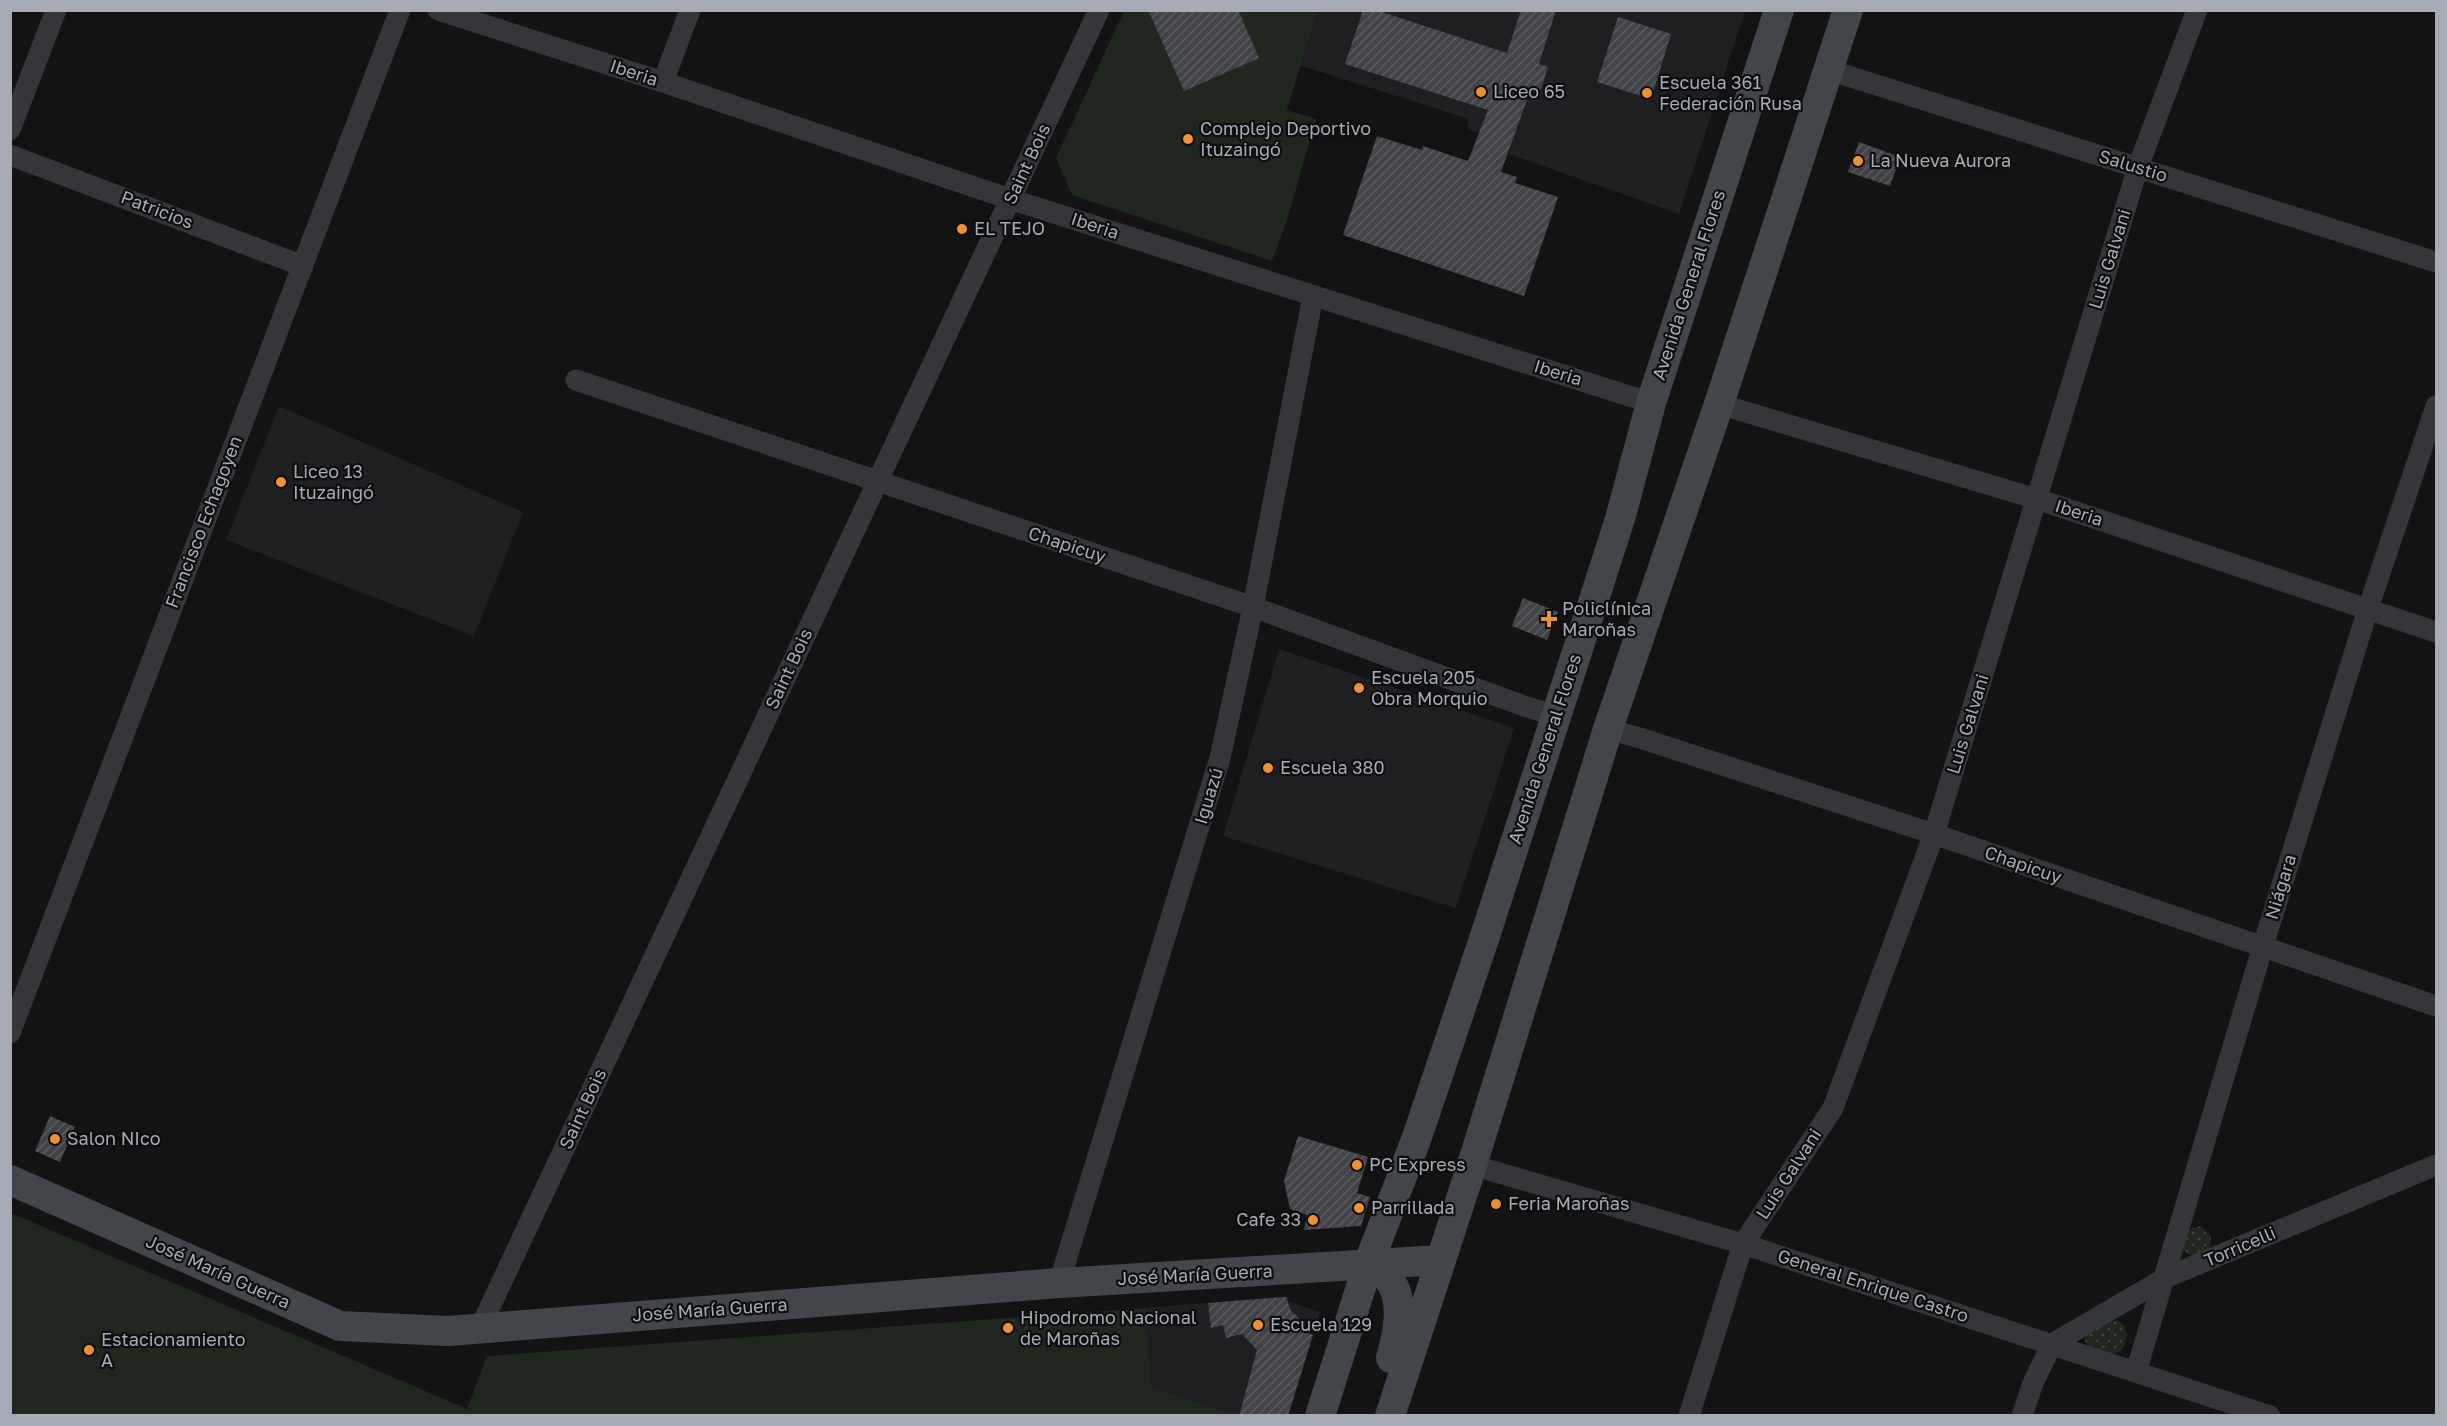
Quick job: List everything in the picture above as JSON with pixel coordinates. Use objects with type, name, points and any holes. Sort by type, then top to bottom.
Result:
[{"type":"main road","name":"Avenida General Flores","points":[[1320,1416],[1368,1265],[1417,1137],[1556,716],[1620,519],[1651,402],[1779,10]]},
{"type":"main road","points":[[1390,1416],[1472,1165],[1608,729],[1719,404],[1848,10]]},
{"type":"main road","name":"José María Guerra","points":[[10,1180],[340,1326],[448,1331],[1059,1283],[1440,1260]]},
{"type":"main road","points":[[1368,1265],[1387,1276],[1395,1288],[1399,1319],[1396,1340],[1375,1416]]},
{"type":"street","points":[[10,130],[56,10]]},
{"type":"street","name":"Francisco Echagoyen","points":[[10,1033],[400,10]]},
{"type":"street","name":"Iberia","points":[[438,10],[1313,297],[1651,402]]},
{"type":"street","points":[[663,82],[690,10]]},
{"type":"street","name":"Saint Bois","points":[[480,1328],[1099,10]]},
{"type":"street","name":"Luis Galvani","points":[[1689,1416],[1743,1244],[1833,1108],[1934,834],[2138,167],[2197,10]]},
{"type":"street","name":"Salustio","points":[[1829,70],[2436,262]]},
{"type":"street","name":"Patricios","points":[[10,155],[303,266]]},
{"type":"street","name":"Iguazú","points":[[1059,1283],[1220,758],[1254,607],[1313,297]]},
{"type":"street","name":"Chapicuy","points":[[576,380],[1254,607],[1556,716]]},
{"type":"street","name":"Iberia","points":[[1719,404],[2037,499],[2436,632]]},
{"type":"street","name":"Niágara","points":[[2136,1372],[2263,946],[2368,609],[2436,406]]},
{"type":"street","name":"Chapicuy","points":[[1608,729],[1934,834],[2436,1006]]},
{"type":"street","name":"General Enrique Castro","points":[[1472,1165],[1743,1244],[2270,1416]]},
{"type":"street","name":"Torricelli","points":[[2052,1344],[2165,1278],[2436,1165]]},
{"type":"street","points":[[2022,1416],[2033,1383],[2052,1344]]},
{"type":"shaded area","name":"Complejo Deportivo Ituzaingó","points":[[1124,11],[1317,11],[1287,110],[1316,119],[1287,220],[1272,261],[1072,195],[1056,158]]},
{"type":"shaded area","points":[[1317,11],[1745,11],[1679,214],[1509,154],[1512,143],[1467,129],[1469,119],[1299,65]]},
{"type":"shaded area","points":[[279,406],[523,512],[474,636],[226,540]]},
{"type":"shaded area","points":[[1279,649],[1514,728],[1456,908],[1223,836]]},
{"type":"shaded area","name":"Hipodromo Nacional de Maroñas","points":[[11,1213],[467,1409],[487,1356],[1146,1308],[1151,1386],[1237,1415],[11,1415]]},
{"type":"shaded area","points":[[2200,1226],[2211,1236],[2210,1250],[2192,1257],[2183,1250],[2187,1230]]},
{"type":"shaded area","points":[[1288,1296],[1289,1302],[1320,1312],[1288,1415],[1237,1415],[1151,1386],[1146,1308]]},
{"type":"shaded area","points":[[2117,1320],[2126,1328],[2125,1344],[2119,1352],[2100,1351],[2085,1342],[2085,1334]]},
{"type":"building","points":[[1148,10],[1238,10],[1259,58],[1184,91]]},
{"type":"building","points":[[1363,10],[1376,10],[1507,53],[1521,10],[1556,10],[1539,64],[1548,67],[1541,89],[1532,86],[1501,172],[1517,177],[1515,183],[1558,197],[1524,296],[1343,235],[1377,136],[1422,150],[1423,146],[1468,161],[1488,110],[1345,64]]},
{"type":"building","points":[[1618,17],[1671,34],[1651,99],[1597,82]]},
{"type":"building","points":[[1859,142],[1900,157],[1890,186],[1848,172]]},
{"type":"building","points":[[1523,598],[1558,612],[1547,640],[1512,626]]},
{"type":"building","name":"Salon NIco","points":[[50,1116],[75,1127],[60,1162],[35,1151]]},
{"type":"building","points":[[1298,1136],[1368,1157],[1357,1193],[1370,1197],[1361,1226],[1304,1230],[1307,1215],[1290,1209],[1284,1181]]},
{"type":"building","points":[[1286,1297],[1291,1311],[1299,1318],[1293,1328],[1313,1335],[1288,1416],[1239,1416],[1257,1350],[1242,1334],[1226,1338],[1223,1325],[1211,1328],[1208,1303]]},
{"type":"place","name":"Liceo 65","points":[[1481,92]]},
{"type":"place","name":"Escuela 361 Federación Rusa","points":[[1647,93]]},
{"type":"place","name":"Complejo Deportivo Ituzaingó","points":[[1188,139]]},
{"type":"place","name":"La Nueva Aurora","points":[[1858,161]]},
{"type":"place","name":"EL TEJO","points":[[962,229]]},
{"type":"place","name":"Liceo 13 Ituzaingó","points":[[281,482]]},
{"type":"place","name":"Policlínica Maroñas","points":[[1549,619]]},
{"type":"place","name":"Escuela 205 Obra Morquio","points":[[1359,688]]},
{"type":"place","name":"Escuela 380","points":[[1268,768]]},
{"type":"place","name":"Salon NIco","points":[[55,1139]]},
{"type":"place","name":"PC Express","points":[[1357,1165]]},
{"type":"place","name":"Feria Maroñas","points":[[1496,1204]]},
{"type":"place","name":"Parrillada","points":[[1359,1208]]},
{"type":"place","name":"Cafe 33","points":[[1313,1220]]},
{"type":"place","name":"Escuela 129","points":[[1258,1325]]},
{"type":"place","name":"Hipodromo Nacional de Maroñas","points":[[1008,1328]]},
{"type":"place","name":"Estacionamiento A","points":[[89,1350]]}]
